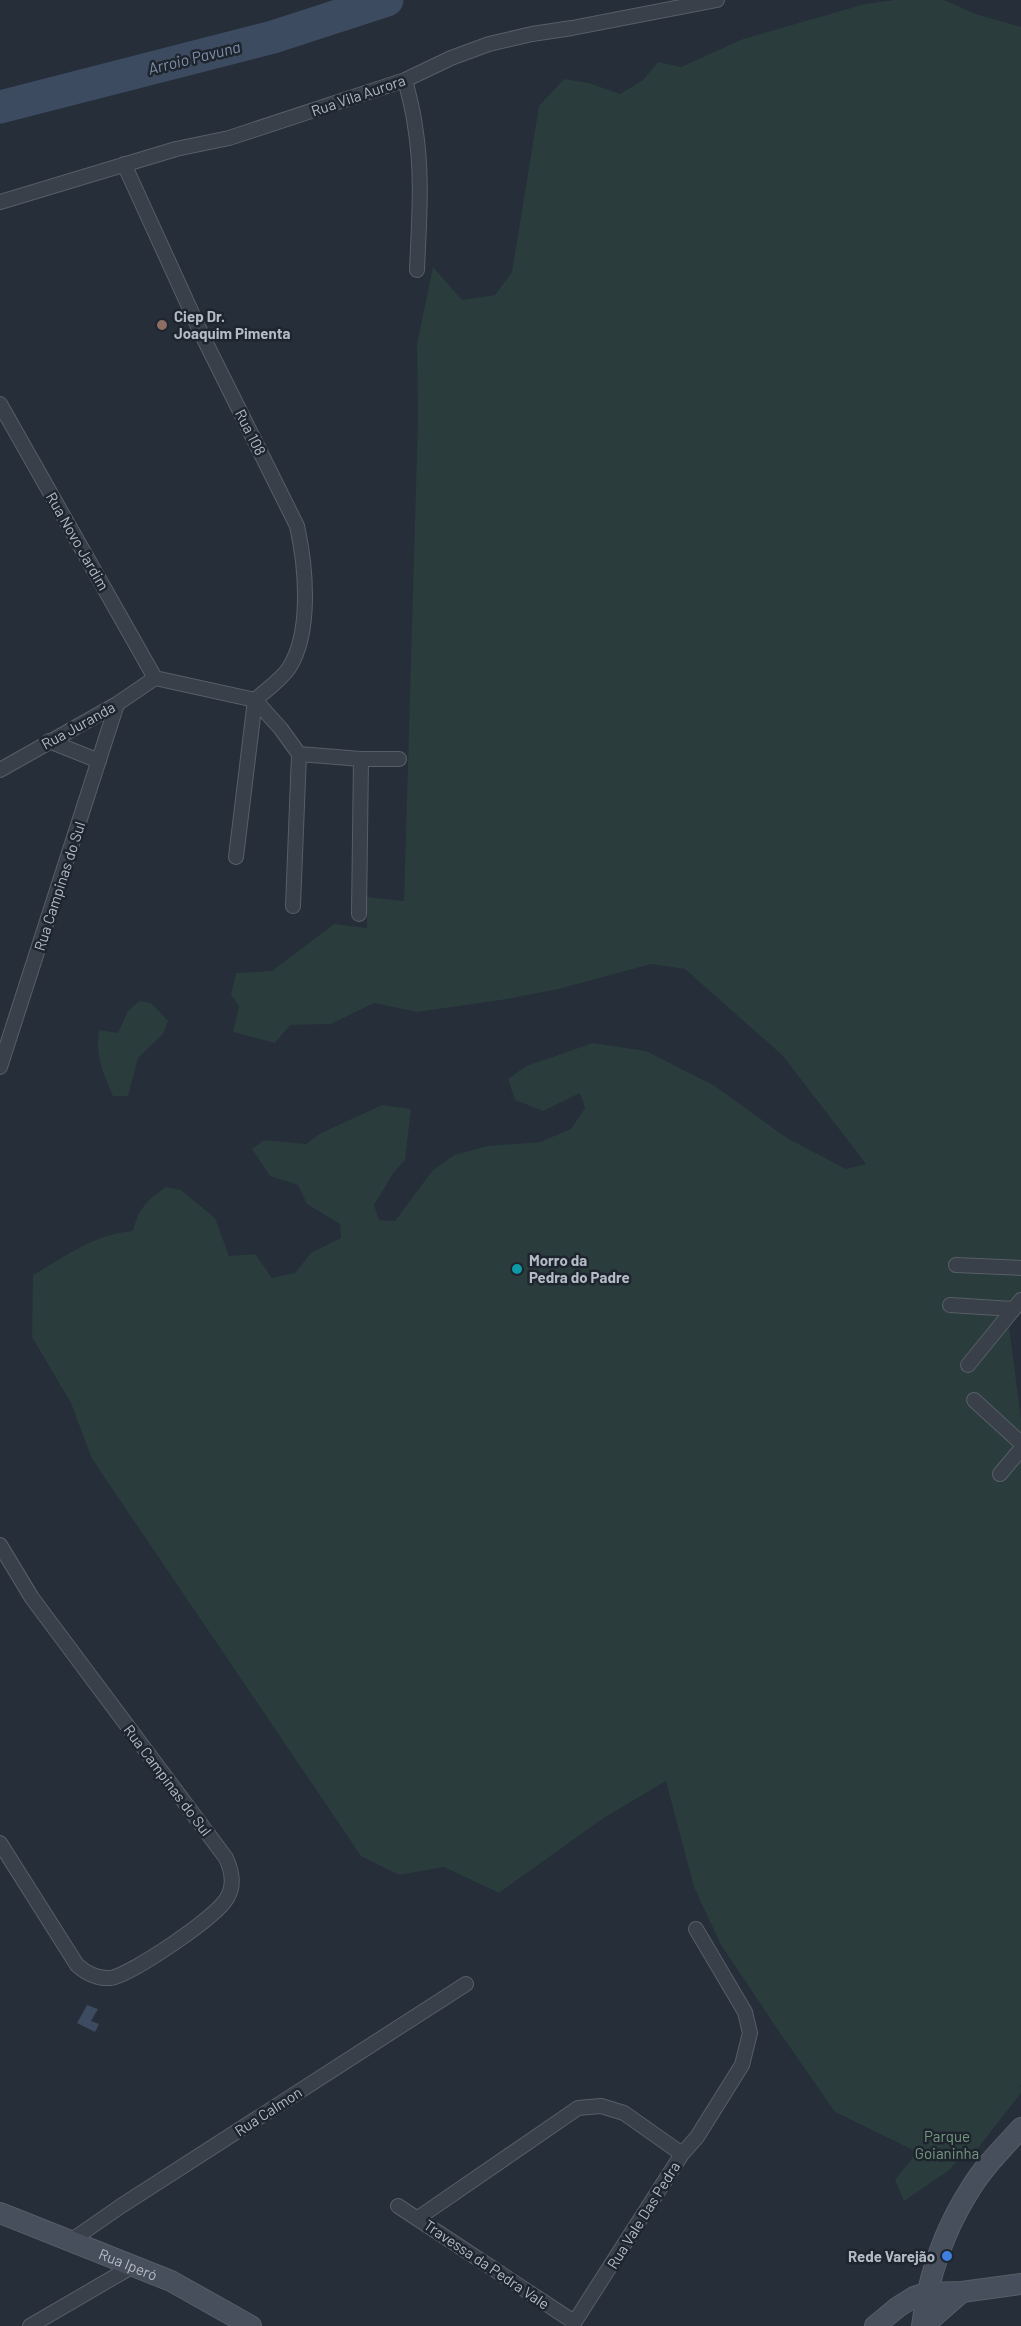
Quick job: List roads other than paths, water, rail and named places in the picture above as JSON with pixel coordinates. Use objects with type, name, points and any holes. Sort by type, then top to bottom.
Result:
[{"type":"street","name":"Rua Vila Aurora","points":[[0,202],[176,149],[229,138],[405,80],[451,58],[489,44],[717,0]]},
{"type":"street","points":[[405,80],[416,126],[420,206],[417,270]]},
{"type":"street","name":"Rua 108","points":[[124,164],[202,335],[297,526],[304,554],[305,577],[300,641],[294,659],[287,671],[255,700]]},
{"type":"street","name":"Rua Novo Jardim","points":[[0,404],[155,678]]},
{"type":"street","points":[[155,678],[255,700],[281,729],[299,754],[293,906]]},
{"type":"street","name":"Rua Juranda","points":[[1,766],[117,704],[155,678]]},
{"type":"street","points":[[236,857],[255,700]]},
{"type":"street","name":"Rua Campinas do Sul","points":[[0,1067],[117,704]]},
{"type":"street","points":[[49,741],[99,761]]},
{"type":"street","points":[[299,754],[361,759],[399,759]]},
{"type":"street","points":[[358,914],[361,759]]},
{"type":"street","points":[[956,1264],[1021,1268]]},
{"type":"street","points":[[950,1305],[1017,1304]]},
{"type":"street","points":[[968,1365],[1017,1304]]},
{"type":"street","points":[[974,1400],[1021,1443]]},
{"type":"street","points":[[1000,1474],[1021,1449]]},
{"type":"street","name":"Rua Campinas do Sul","points":[[0,1545],[32,1599],[223,1853],[232,1872],[232,1885],[228,1898],[213,1914],[140,1966],[118,1976],[102,1978],[92,1976],[77,1965],[0,1843]]},
{"type":"street","points":[[682,2154],[697,2137],[742,2064],[750,2033],[745,2012],[696,1929]]},
{"type":"street","name":"Rua Calmon","points":[[72,2240],[131,2199],[466,1984]]},
{"type":"street","name":"Rua Vale Das Pedra","points":[[418,2218],[578,2108],[601,2106],[624,2113],[682,2154],[573,2324]]},
{"type":"street","points":[[922,2326],[926,2293],[940,2249],[971,2188],[1021,2128]]},
{"type":"street","name":"Travessa da Pedra Vale","points":[[398,2206],[573,2324]]},
{"type":"street","name":"Rua Iperó","points":[[0,2213],[72,2240],[171,2282],[251,2326]]},
{"type":"street","points":[[30,2326],[133,2266]]},
{"type":"street","points":[[875,2326],[898,2307],[926,2293],[962,2292],[1021,2284]]},
{"type":"street","points":[[922,2326],[962,2292]]},
{"type":"water","points":[[87,2005],[98,2009],[91,2021],[99,2024],[95,2032],[77,2023]]},
{"type":"waterway","name":"Arroio Pavuna","points":[[0,107],[273,37],[387,0]]},
{"type":"place","name":"Ciep Dr. Joaquim Pimenta","points":[[162,325]]},
{"type":"place","name":"Morro da Pedra do Padre","points":[[517,1269]]},
{"type":"place","name":"Rede Varejão","points":[[947,2256]]},
{"type":"park label","name":"Parque Goianinha","points":[[947,2144]]}]
